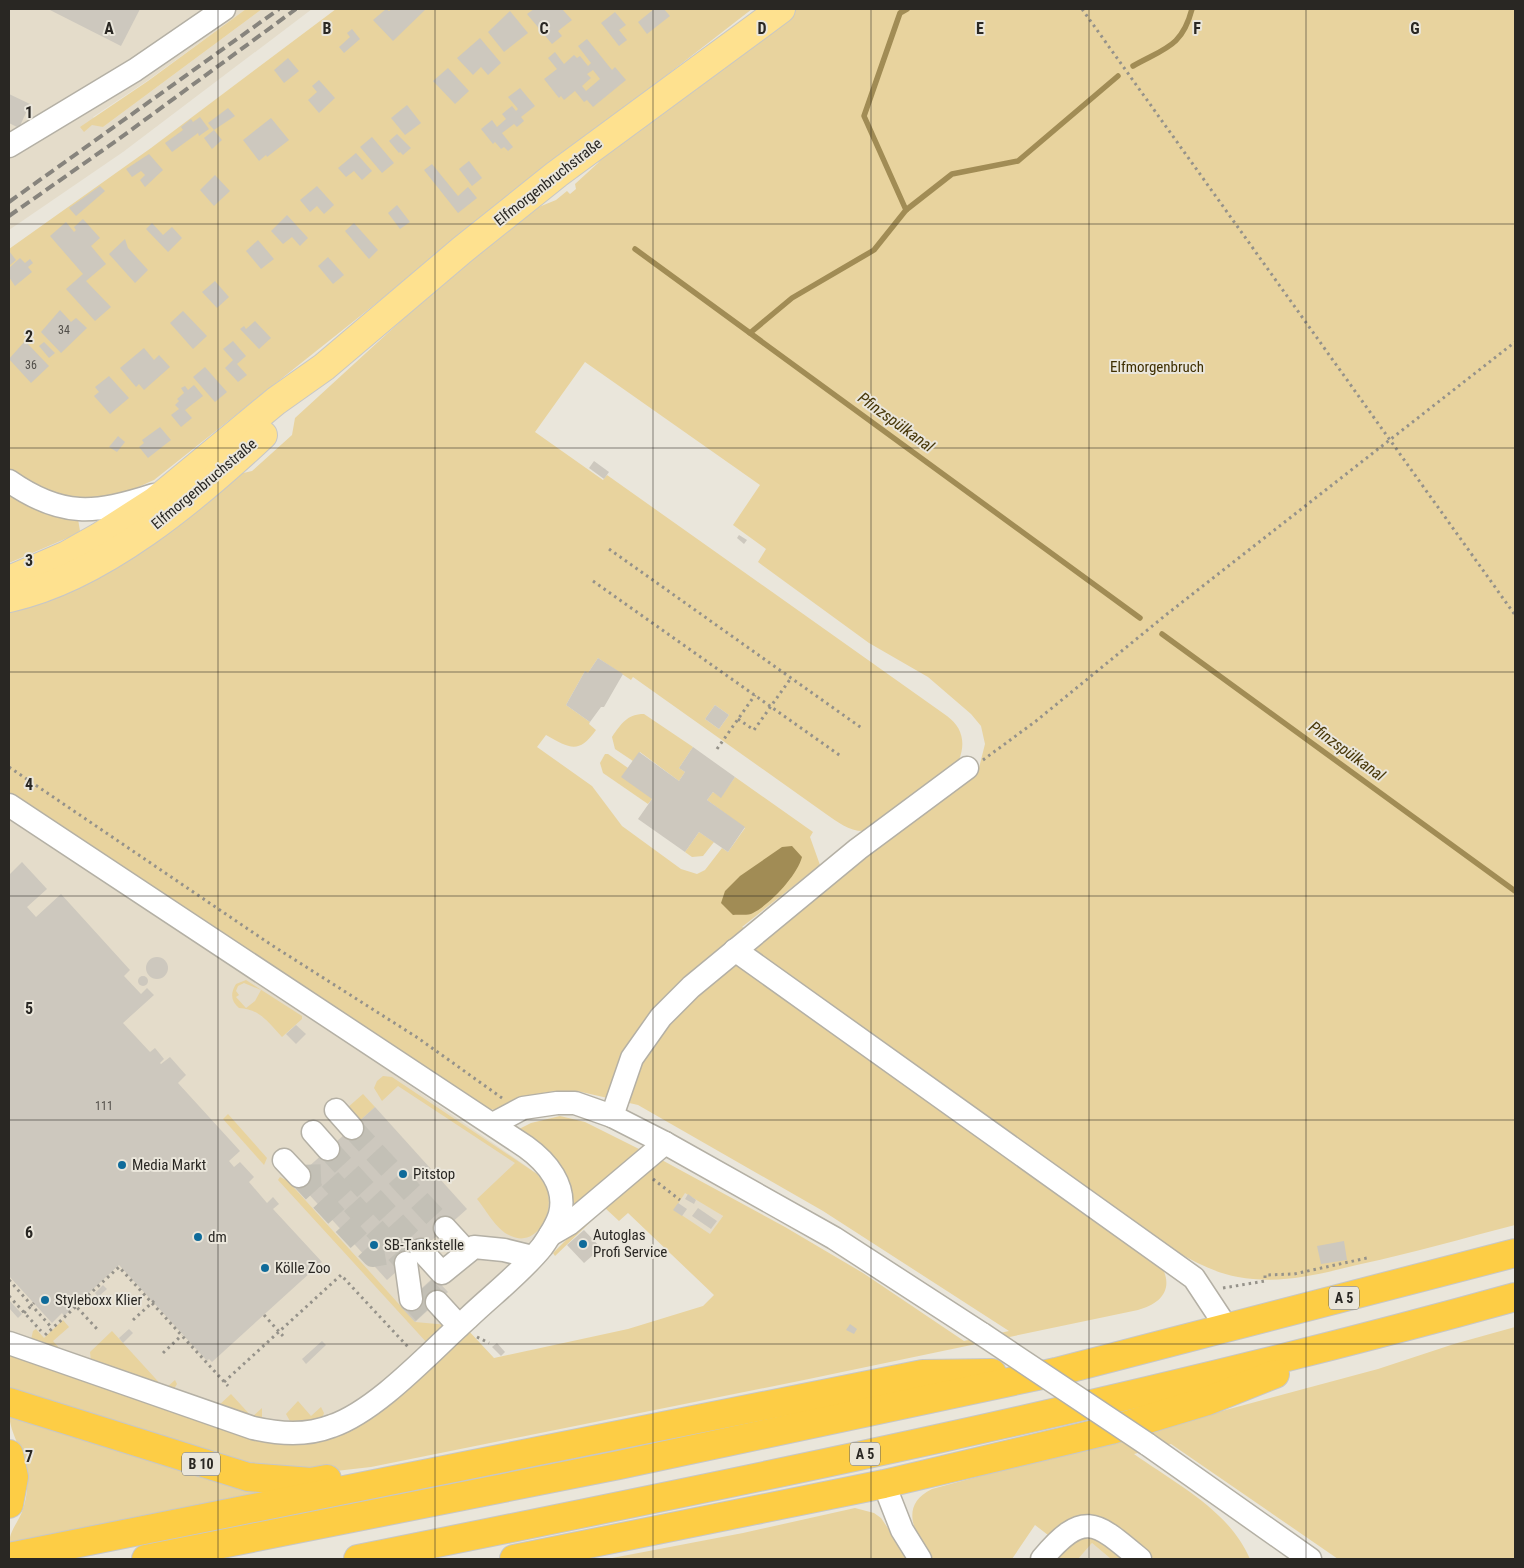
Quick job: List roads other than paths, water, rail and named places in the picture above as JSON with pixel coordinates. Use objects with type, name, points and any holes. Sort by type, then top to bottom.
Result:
[{"type":"highway","name":"A 5","points":[[146,1559],[619,1466],[1056,1372],[1515,1253]]},
{"type":"highway","name":"A 5","points":[[358,1559],[637,1503],[1011,1423],[1370,1337],[1515,1297]]},
{"type":"highway","name":"A 5","points":[[522,1558],[884,1484],[1130,1424],[1206,1401],[1370,1337]]},
{"type":"highway","points":[[9,1557],[923,1374],[1056,1372]]},
{"type":"highway","name":"B 10","points":[[9,1402],[248,1477],[311,1482],[368,1473],[400,1479]]},
{"type":"highway","points":[[9,1454],[14,1477],[9,1504]]},
{"type":"main road","name":"Elfmorgenbruchstraße","points":[[14,594],[67,555],[122,524],[168,490],[276,401],[324,367],[462,250],[557,174],[781,9]]},
{"type":"main road","name":"Elfmorgenbruchstraße","points":[[14,594],[70,576],[113,553],[178,509],[283,416],[324,367]]},
{"type":"lane","points":[[9,146],[136,70],[224,9]]},
{"type":"lane","points":[[9,481],[43,501],[66,508],[94,510],[110,508],[168,490]]},
{"type":"lane","points":[[612,1116],[632,1058],[661,1017],[691,987],[858,849],[967,768]]},
{"type":"lane","points":[[9,805],[493,1124],[538,1156],[556,1178],[561,1207],[550,1235],[532,1257],[462,1327],[426,1355],[386,1393],[349,1419],[315,1432],[282,1434],[235,1423],[9,1343]]},
{"type":"lane","points":[[735,950],[1194,1278],[1227,1328]]},
{"type":"lane","points":[[493,1124],[522,1108],[557,1103],[575,1103],[612,1116],[665,1143],[834,1238],[982,1334],[1147,1444],[1297,1556]]},
{"type":"lane","points":[[336,1110],[352,1128]]},
{"type":"lane","points":[[313,1132],[328,1149]]},
{"type":"lane","points":[[550,1235],[569,1224],[665,1143]]},
{"type":"lane","points":[[445,1228],[467,1252]]},
{"type":"lane","points":[[462,1327],[424,1300],[414,1256],[442,1273],[474,1247],[504,1250],[532,1257]]},
{"type":"lane","points":[[884,1484],[902,1530],[920,1559]]},
{"type":"lane","points":[[1042,1559],[1064,1534],[1073,1529],[1090,1527],[1101,1528],[1140,1559]]},
{"type":"waterway","points":[[906,210],[864,116],[900,13],[907,9]]},
{"type":"waterway","points":[[1133,66],[1171,45],[1183,31],[1192,9]]},
{"type":"waterway","points":[[750,333],[792,298],[874,250],[906,210],[952,174],[1018,161],[1118,76]]},
{"type":"waterway","name":"Pfinzspülkanal","points":[[635,249],[1140,618]]},
{"type":"waterway","name":"Pfinzspülkanal","points":[[1162,634],[1515,891]]},
{"type":"tunnel","points":[[352,1128],[445,1228]]},
{"type":"tunnel","points":[[328,1149],[421,1250]]},
{"type":"tunnel","points":[[299,1176],[326,1175],[406,1263]]},
{"type":"tunnel","points":[[299,1176],[373,1256],[396,1252]]},
{"type":"tunnel","points":[[424,1287],[437,1302]]},
{"type":"tunnel","points":[[411,1299],[424,1313]]},
{"type":"railway","points":[[9,202],[279,9]]},
{"type":"railway","points":[[9,216],[116,141],[296,9]]},
{"type":"place","name":"Media Markt","points":[[122,1165]]},
{"type":"place","name":"Pitstop","points":[[403,1174]]},
{"type":"place","name":"dm","points":[[198,1237]]},
{"type":"place","name":"Autoglas Profi Service","points":[[583,1244]]},
{"type":"place","name":"SB-Tankstelle","points":[[374,1245]]},
{"type":"place","name":"Kölle Zoo","points":[[265,1268]]},
{"type":"place","name":"Styleboxx Klier","points":[[45,1300]]},
{"type":"park label","name":"Elfmorgenbruch","points":[[1157,367]]}]
